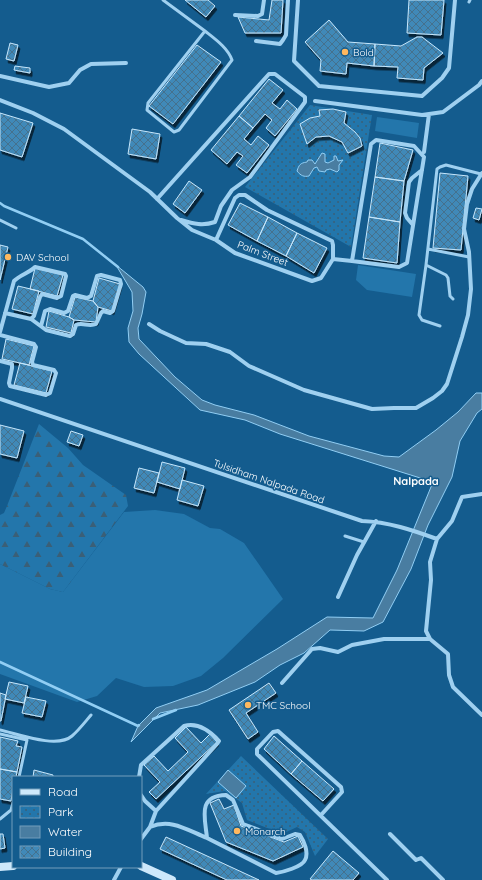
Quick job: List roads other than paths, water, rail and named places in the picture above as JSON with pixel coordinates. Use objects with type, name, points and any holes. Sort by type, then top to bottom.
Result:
[{"type":"main road","points":[[0,867],[12,866]]},
{"type":"main road","points":[[142,866],[172,880]]},
{"type":"street","points":[[235,15],[258,16],[262,14],[264,0]]},
{"type":"street","points":[[256,41],[280,44],[286,35],[288,0]]},
{"type":"street","points":[[298,0],[294,62],[319,86],[422,96],[442,78],[449,68],[455,0]]},
{"type":"street","points":[[0,76],[49,87],[69,83],[80,70],[91,64],[126,63]]},
{"type":"street","points":[[157,199],[269,74],[274,74],[305,97],[305,102],[250,177],[232,190],[221,206],[215,222],[206,225],[194,224],[177,218]]},
{"type":"street","points":[[315,101],[422,115],[443,112],[479,85],[482,81]]},
{"type":"street","name":"Palm Street","points":[[0,100],[34,112],[64,129],[150,192],[192,230],[216,240],[235,253],[312,281],[321,278],[333,259]]},
{"type":"street","points":[[216,240],[235,198],[239,195],[245,195],[267,210],[332,241],[334,245],[333,259],[399,267],[408,263],[429,114]]},
{"type":"street","points":[[352,261],[371,144],[376,140],[414,146],[424,154]]},
{"type":"street","points":[[414,225],[407,218],[405,213],[409,182],[422,170]]},
{"type":"street","points":[[149,324],[186,343],[206,344],[230,352],[249,366],[304,390],[372,409],[416,408],[433,398],[442,391],[447,384],[468,315],[471,289],[469,256],[464,229],[467,204],[472,189],[482,173]]},
{"type":"street","points":[[0,332],[14,281],[17,278],[35,267],[65,274],[66,276],[61,296],[56,298],[42,294],[34,316],[31,319]]},
{"type":"street","points":[[5,313],[31,319],[46,330],[70,336],[73,334],[76,325],[79,323],[92,326],[96,324],[103,311],[110,313],[114,311],[122,284],[120,280],[101,275],[97,276],[90,296],[87,298],[75,294],[68,311],[64,313],[50,309],[45,311],[41,326]]},
{"type":"street","points":[[0,335],[34,344],[36,347],[32,362],[33,365],[54,370],[56,373],[50,393],[46,395],[10,386],[9,383],[12,364],[0,360]]},
{"type":"street","name":"Tulsidham Nalpada Road","points":[[0,399],[362,521],[376,521],[410,529],[437,539]]},
{"type":"street","points":[[482,494],[462,497],[452,521],[437,539],[430,562],[429,571],[431,580],[426,631],[430,639],[448,654],[449,675],[453,687],[482,715]]},
{"type":"street","points":[[338,597],[357,555],[376,521]]},
{"type":"street","points":[[282,683],[312,649],[320,648],[338,652],[352,645],[384,639],[430,639]]},
{"type":"street","points":[[139,776],[141,765],[184,726],[191,724],[207,730],[219,741],[218,744],[156,811],[150,827],[142,838]]},
{"type":"street","points":[[321,815],[342,792],[341,787],[278,731],[273,732],[257,749],[257,754],[387,880]]},
{"type":"street","points":[[150,827],[156,824],[172,823],[207,838],[276,873],[287,871],[304,862],[307,852],[300,835],[295,834],[282,840],[243,824],[233,800],[226,795],[209,799],[207,802],[205,815],[207,838]]},
{"type":"street","points":[[142,796],[156,811]]},
{"type":"street","points":[[390,834],[416,860],[421,858],[443,880]]},
{"type":"street","points":[[114,880],[120,868]]},
{"type":"lane","points":[[163,0],[205,31],[230,54],[232,60],[179,130],[174,132],[147,110],[148,103],[205,31]]},
{"type":"lane","points":[[440,326],[422,320],[419,315],[437,169],[440,166],[446,166],[482,173]]},
{"type":"lane","points":[[0,220],[16,228]]},
{"type":"lane","points":[[428,250],[469,256]]},
{"type":"lane","points":[[426,265],[446,275],[448,278],[450,296],[453,299]]},
{"type":"lane","points":[[345,536],[364,542]]},
{"type":"lane","points":[[0,730],[48,741],[63,741],[72,737],[91,715]]},
{"type":"lane","points":[[0,734],[27,740],[19,776]]},
{"type":"lane","points":[[0,819],[11,810],[12,806]]},
{"type":"water","points":[[322,153],[325,154],[325,162],[328,163],[334,160],[334,156],[336,156],[338,161],[343,160],[339,165],[339,170],[337,172],[330,169],[326,170],[325,172],[319,171],[317,167],[314,168],[309,176],[306,176],[301,175],[297,171],[300,165],[308,160],[312,160],[315,164]]},
{"type":"water","points":[[116,265],[143,287],[146,292],[138,328],[139,339],[175,377],[202,400],[215,405],[254,415],[309,436],[384,456],[399,457],[458,412],[476,393],[482,393],[482,409],[477,413],[460,441],[452,477],[428,525],[411,569],[383,622],[364,631],[330,630],[304,653],[280,665],[255,682],[198,705],[160,713],[131,742],[138,726],[156,708],[207,690],[277,649],[327,617],[373,618],[397,570],[433,482],[280,434],[245,420],[200,410],[139,354],[129,342],[128,328],[133,311],[132,292]]},
{"type":"water","points":[[228,770],[246,786],[236,798],[218,782]]},
{"type":"waterway","points":[[0,203],[83,239],[118,267]]},
{"type":"waterway","points":[[0,662],[138,726],[139,725]]},
{"type":"waterway","points":[[153,719],[176,710]]},
{"type":"place","name":"Bold","points":[[345,52]]},
{"type":"place","name":"DAV School","points":[[8,257]]},
{"type":"place","name":"TMC School","points":[[248,705]]},
{"type":"place","name":"Monarch","points":[[237,831]]},
{"type":"district","name":"Nalpada","points":[[416,481]]}]
